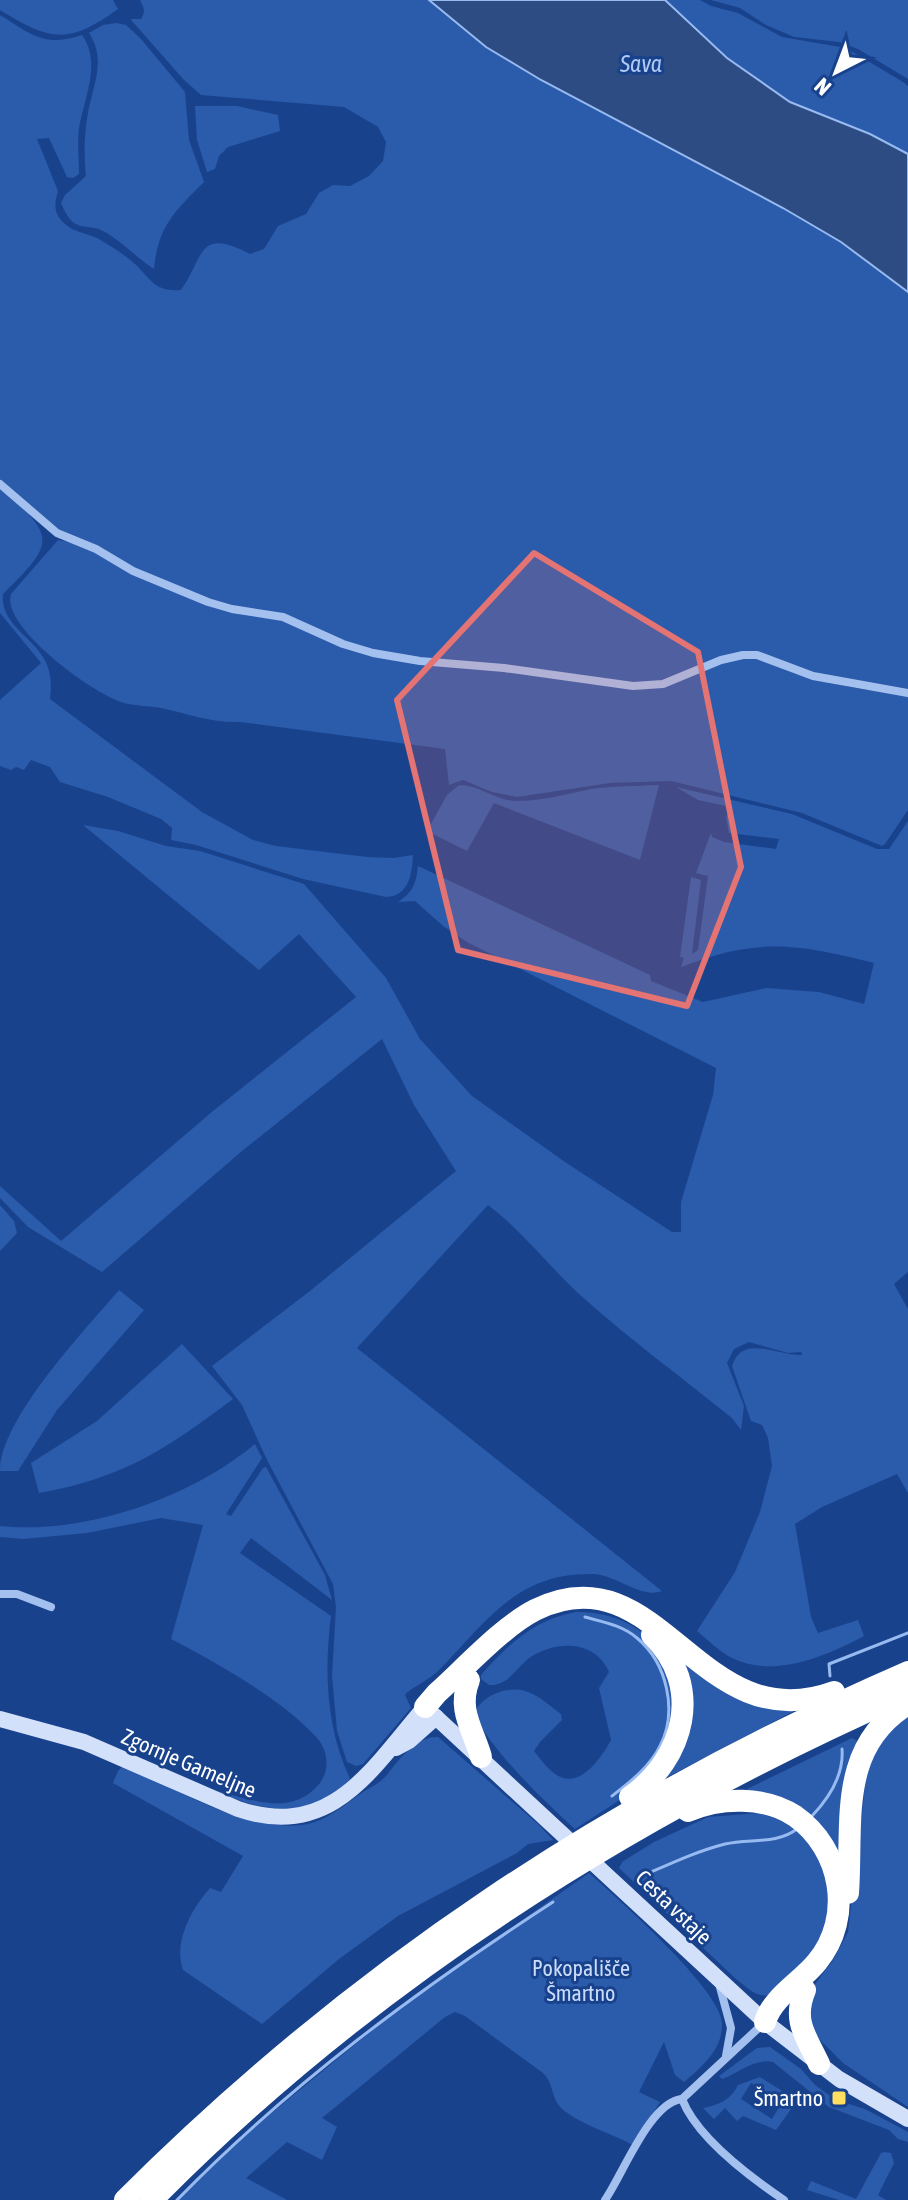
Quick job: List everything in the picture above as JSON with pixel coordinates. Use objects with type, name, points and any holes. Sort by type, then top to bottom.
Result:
[{"type":"highway","points":[[430,1712],[520,1620],[545,1606],[575,1600],[604,1601],[635,1612],[716,1676],[765,1699],[805,1700],[876,1675],[908,1672]]},
{"type":"highway","points":[[430,1712],[469,1680],[501,1647],[547,1615],[576,1607],[598,1608],[628,1618],[648,1632],[669,1657],[678,1678],[683,1713],[680,1733],[663,1767],[643,1788],[591,1822],[564,1849]]},
{"type":"highway","points":[[125,2200],[228,2102],[307,2034],[447,1927],[564,1849],[675,1785],[752,1744],[908,1672]]},
{"type":"highway","points":[[469,1680],[463,1707],[481,1757]]},
{"type":"highway","points":[[152,2200],[294,2069],[387,1995],[508,1909],[642,1825],[761,1761],[908,1693]]},
{"type":"highway","points":[[765,2022],[782,2014],[805,1990],[831,1956],[843,1932],[849,1886],[849,1809],[859,1764],[874,1735],[908,1704]]},
{"type":"highway","points":[[642,1825],[666,1822],[699,1806],[713,1803],[757,1803],[794,1816],[827,1852],[838,1886],[839,1911],[834,1932],[818,1961],[773,2004],[765,2022]]},
{"type":"highway","points":[[805,1990],[799,2003],[800,2021],[819,2064]]},
{"type":"street","points":[[0,484],[57,533],[96,549],[133,571],[208,602],[283,617],[343,644],[373,653],[633,686],[663,684],[721,660],[757,655],[813,676],[908,693]]},
{"type":"street","points":[[0,1594],[17,1594],[51,1607]]},
{"type":"street","name":"Zgornje Gameljne","points":[[0,1719],[84,1742],[258,1816],[282,1817],[305,1815],[329,1806],[362,1780],[430,1712]]},
{"type":"street","name":"Cesta vstaje","points":[[430,1712],[765,2022],[867,2097],[908,2119]]},
{"type":"street","points":[[718,1979],[731,2028],[726,2056]]},
{"type":"street","points":[[605,2200],[657,2113],[672,2100],[682,2099],[765,2022]]},
{"type":"street","points":[[682,2099],[707,2135],[734,2162],[784,2200]]},
{"type":"highlighted area","points":[[534,553],[698,652],[741,867],[687,1006],[458,950],[397,700]]},
{"type":"green space","points":[[0,0],[113,0],[118,9],[86,29],[59,35],[32,28],[0,10]]},
{"type":"green space","points":[[140,0],[429,0],[486,47],[541,80],[783,208],[841,242],[908,292],[908,691],[826,677],[757,653],[662,682],[636,683],[418,658],[366,648],[256,611],[199,596],[136,569],[59,530],[0,480],[0,15],[38,37],[58,40],[82,35],[91,57],[91,69],[79,128],[79,174],[73,178],[67,177],[49,138],[37,139],[58,191],[57,213],[70,227],[99,239],[122,254],[159,287],[181,290],[199,257],[211,245],[220,243],[233,246],[250,254],[264,249],[278,226],[306,214],[319,193],[333,185],[350,186],[369,176],[383,161],[386,142],[378,127],[344,107],[201,95],[132,21],[141,19],[144,14]]},
{"type":"green space","points":[[665,0],[700,0],[738,13],[782,37],[846,48],[903,82],[908,86],[908,154],[870,134],[790,102],[727,58]]},
{"type":"green space","points":[[711,0],[908,0],[908,79],[858,49],[839,42],[794,37],[766,25],[740,8]]},
{"type":"green space","points":[[103,25],[126,25],[141,39],[185,92],[189,140],[204,182],[164,230],[154,269],[107,233],[76,224],[61,203],[65,195],[86,176],[86,126],[98,65],[95,44],[89,33]]},
{"type":"green space","points":[[195,106],[237,106],[278,115],[280,131],[228,147],[219,156],[215,169],[207,172],[197,140]]},
{"type":"green space","points":[[0,487],[40,529],[40,550],[3,594],[3,604],[11,621],[46,662],[50,699],[202,812],[253,840],[276,846],[367,857],[413,855],[408,883],[400,893],[386,897],[303,879],[171,840],[172,828],[161,819],[108,797],[60,782],[50,767],[31,760],[24,770],[0,766],[0,700],[41,663],[0,613]]},
{"type":"green space","points":[[58,540],[81,544],[186,597],[283,620],[349,649],[559,679],[669,685],[710,667],[741,658],[758,659],[796,674],[908,696],[908,810],[882,846],[802,813],[671,781],[610,783],[517,797],[492,792],[463,780],[449,785],[445,749],[219,721],[124,703],[93,688],[53,658],[20,624],[12,608],[11,594]]},
{"type":"green space","points":[[459,785],[517,801],[545,799],[599,788],[659,785],[640,860],[494,803],[467,851],[427,831],[447,795]]},
{"type":"green space","points":[[676,787],[792,814],[877,849],[889,849],[908,821],[908,1272],[894,1284],[908,1309],[908,1493],[897,1474],[822,1507],[795,1524],[811,1617],[818,1633],[858,1620],[864,1636],[817,1657],[782,1666],[765,1666],[732,1658],[697,1631],[735,1572],[760,1512],[772,1466],[768,1438],[762,1425],[751,1421],[732,1366],[737,1356],[752,1348],[802,1355],[801,1352],[788,1353],[749,1342],[734,1349],[727,1363],[744,1406],[741,1430],[732,1418],[579,1294],[488,1205],[357,1348],[662,1591],[646,1592],[593,1574],[566,1576],[523,1591],[488,1619],[434,1674],[405,1695],[411,1708],[363,1764],[356,1766],[347,1762],[337,1731],[332,1676],[336,1607],[333,1584],[267,1460],[242,1405],[212,1366],[310,1291],[456,1171],[414,1105],[382,1039],[242,1151],[102,1272],[28,1227],[0,1198],[0,1186],[61,1241],[213,1111],[356,997],[299,934],[259,970],[83,825],[118,831],[166,846],[200,851],[304,884],[386,978],[420,1039],[472,1096],[672,1232],[681,1232],[681,1202],[713,1095],[716,1068],[467,942],[415,901],[398,902],[413,887],[418,866],[650,975],[651,981],[703,1002],[766,988],[819,992],[864,1004],[874,963],[822,951],[756,948],[708,957],[681,967],[691,877],[701,880],[692,954],[698,950],[708,876],[696,873],[711,833],[712,837],[724,842],[776,849],[779,839],[729,833],[726,817],[731,807],[698,800]]},
{"type":"green space","points":[[0,1205],[14,1221],[17,1233],[0,1251]]},
{"type":"green space","points":[[119,1290],[144,1310],[57,1410],[18,1471],[0,1471],[4,1450],[29,1401],[66,1351]]},
{"type":"green space","points":[[182,1344],[233,1399],[143,1459],[96,1479],[39,1493],[31,1463],[97,1421]]},
{"type":"green space","points":[[255,1444],[262,1458],[226,1514],[231,1516],[266,1467],[325,1575],[332,1600],[251,1538],[240,1553],[331,1616],[329,1699],[336,1739],[350,1779],[319,1803],[302,1808],[266,1807],[212,1790],[268,1803],[296,1801],[320,1783],[326,1760],[324,1748],[317,1738],[286,1709],[171,1639],[203,1525],[161,1518],[87,1533],[23,1539],[0,1537],[0,1526],[67,1525],[135,1509],[200,1481]]},
{"type":"green space","points":[[576,1612],[602,1614],[628,1623],[659,1649],[670,1675],[675,1730],[626,1796],[575,1829],[508,1762],[474,1716],[482,1703],[496,1694],[521,1690],[532,1694],[561,1714],[562,1720],[534,1751],[540,1759],[563,1778],[578,1777],[592,1767],[611,1740],[599,1688],[609,1672],[596,1655],[577,1647],[555,1647],[528,1659],[503,1682],[489,1685],[481,1679],[491,1664],[523,1635],[561,1615]]},
{"type":"green space","points":[[670,1648],[800,1708],[660,1781],[676,1757]]},
{"type":"green space","points":[[908,1710],[908,2107],[843,2063],[814,2034],[804,2003],[848,1932],[869,1752]]},
{"type":"green space","points":[[438,1737],[553,1840],[528,1844],[517,1853],[398,1916],[339,1959],[262,2024],[183,1970],[180,1948],[191,1915],[210,1888],[221,1892],[243,1856],[113,1783],[124,1765],[214,1808],[238,1816],[285,1826],[308,1824],[334,1813],[379,1782],[402,1756],[422,1740]]},
{"type":"green space","points":[[852,1738],[860,1742],[844,1866],[830,1848],[747,1794],[747,1789]]},
{"type":"green space","points":[[759,1813],[794,1827],[818,1853],[829,1887],[830,1905],[822,1940],[814,1956],[795,1976],[768,1995],[753,1992],[736,1979],[619,1868],[622,1862],[654,1842],[708,1817]]},
{"type":"green space","name":"Pokopališče Šmartno","points":[[589,1873],[687,1967],[717,2008],[722,2023],[715,2049],[684,2082],[675,2075],[664,2042],[639,2092],[660,2102],[633,2145],[569,2114],[556,2101],[543,2073],[465,2016],[455,2012],[322,2118],[337,2127],[322,2160],[287,2142],[246,2178],[287,2200],[176,2200],[235,2143],[414,1996]]},
{"type":"green space","points":[[770,2047],[836,2100],[865,2109],[908,2132],[908,2142],[898,2139],[889,2130],[829,2107],[773,2062],[753,2064],[722,2079],[719,2076],[757,2048]]},
{"type":"green space","points":[[760,2077],[795,2099],[794,2105],[776,2130],[743,2116],[737,2121],[725,2108],[714,2119],[703,2108],[724,2101],[738,2085]],"holes":[[[751,2083],[782,2102],[772,2119],[741,2099]]]},
{"type":"green space","points":[[884,2152],[891,2153],[894,2163],[878,2195],[886,2200],[839,2200],[807,2190],[811,2181],[856,2199]]},
{"type":"water","name":"Sava","points":[[429,0],[665,0],[727,58],[790,102],[870,134],[908,154],[908,292],[841,242],[783,208],[541,80],[486,47]]},
{"type":"waterway","points":[[585,1617],[619,1627],[647,1648],[662,1674],[669,1703],[665,1732],[656,1754],[612,1796]]},
{"type":"waterway","points":[[830,1676],[829,1664],[908,1633]]},
{"type":"waterway","points":[[812,1816],[834,1785],[841,1767],[842,1749]]},
{"type":"waterway","points":[[649,1873],[715,1847],[771,1839],[797,1829]]},
{"type":"waterway","points":[[177,2200],[264,2117],[357,2040],[453,1969],[553,1902]]},
{"type":"place","name":"Šmartno","points":[[839,2098]]}]
